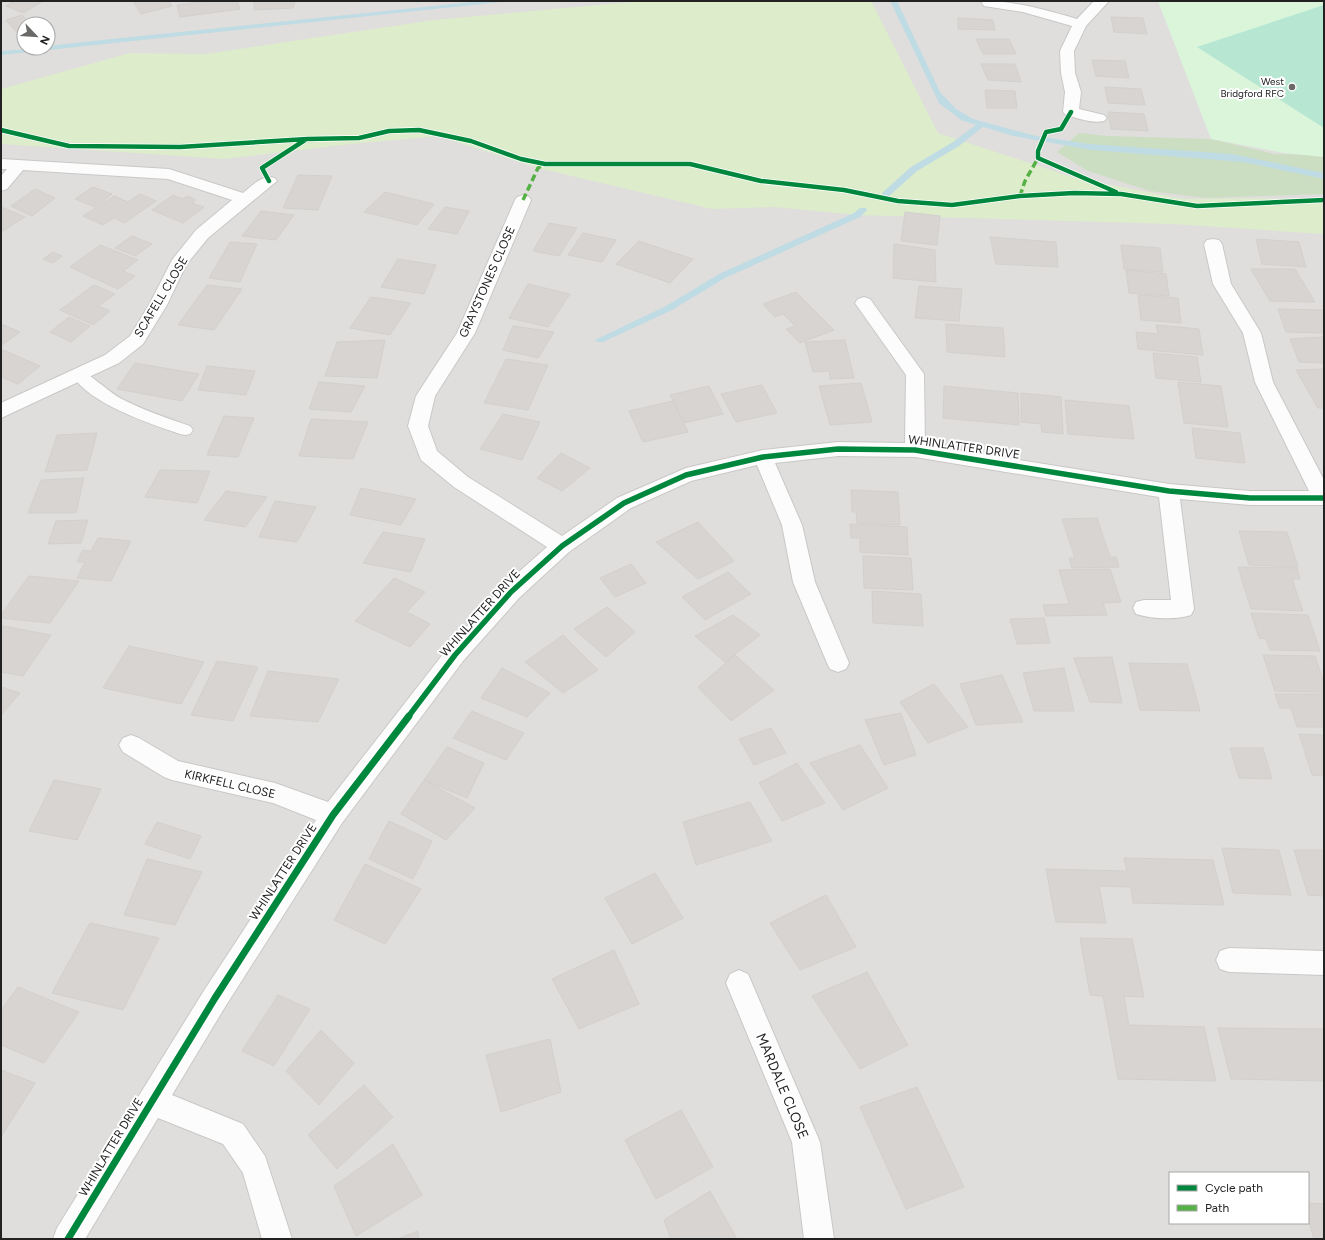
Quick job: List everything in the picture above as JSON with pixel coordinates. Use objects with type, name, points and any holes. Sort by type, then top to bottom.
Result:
[{"type":"street","points":[[1099,118],[1071,112],[1073,92],[1068,73],[1067,51],[1080,24],[1102,1]]},
{"type":"street","points":[[989,3],[1027,4],[1080,24]]},
{"type":"street","points":[[1,164],[169,174],[206,185],[244,199]]},
{"type":"street","points":[[1,186],[19,165]]},
{"type":"street","name":"SCAFELL CLOSE","points":[[1,411],[112,358],[137,340],[158,305],[178,264],[202,234],[244,199],[269,181]]},
{"type":"street","name":"GRAYSTONES CLOSE","points":[[523,200],[466,333],[426,396],[418,426],[428,455],[461,482],[562,546]]},
{"type":"street","points":[[1213,244],[1222,284],[1252,333],[1264,382],[1324,498]]},
{"type":"street","points":[[864,303],[915,374],[915,450]]},
{"type":"street","name":"WHINLATTER DRIVE","points":[[68,1239],[151,1101],[332,815],[455,655],[511,592],[562,546],[631,500],[686,475],[763,457],[838,449],[915,450],[1169,491],[1250,498],[1324,498]]},
{"type":"street","points":[[763,457],[792,525],[804,582],[838,663]]},
{"type":"street","points":[[1144,608],[1183,609],[1169,491]]},
{"type":"street","name":"KIRKFELL CLOSE","points":[[131,745],[172,770],[275,793],[332,815]]},
{"type":"street","points":[[1229,960],[1324,963]]},
{"type":"street","name":"MARDALE CLOSE","points":[[740,983],[806,1142],[819,1239]]},
{"type":"street","points":[[151,1101],[233,1134],[255,1166],[277,1239]]},
{"type":"lane","points":[[79,375],[88,384],[136,413],[185,430]]},
{"type":"shaded area","points":[[1,1],[1324,1],[1324,1239],[1,1239]]},
{"type":"green space","points":[[642,1],[871,1],[938,133],[1075,178],[1184,199],[1324,198],[1324,234],[1172,224],[857,215],[775,207],[712,209],[538,168],[438,136],[351,144],[224,159],[1,144],[1,89],[130,53],[205,54],[434,20]]},
{"type":"green space","points":[[1158,1],[1324,1],[1324,157],[1284,153],[1211,139]]},
{"type":"green space","name":"West Bridgford RFC","points":[[1324,5],[1324,128],[1197,47]]},
{"type":"green space","points":[[1079,133],[1107,136],[1211,139],[1274,154],[1312,155],[1324,157],[1324,194],[1206,198],[1150,191],[1088,171],[1057,152]]},
{"type":"water","points":[[482,1],[510,1],[56,49],[56,45]]},
{"type":"water","points":[[890,1],[897,1],[940,92],[956,109],[973,119],[1036,136],[1089,144],[1232,154],[1324,173],[1324,179],[1243,162],[1091,150],[1013,136],[961,120],[939,103]]},
{"type":"water","points":[[16,50],[16,53],[1,55],[1,51]]},
{"type":"building","points":[[14,1],[43,1],[23,13],[6,6]]},
{"type":"building","points":[[133,1],[169,1],[172,6],[141,14]]},
{"type":"building","points":[[209,1],[237,1],[240,9],[180,17],[177,5]]},
{"type":"building","points":[[254,1],[295,1],[293,8],[254,10]]},
{"type":"building","points":[[16,17],[16,32],[6,20]]},
{"type":"building","points":[[1111,17],[1143,18],[1147,34],[1114,32]]},
{"type":"building","points":[[958,18],[993,20],[995,30],[958,29]]},
{"type":"building","points":[[976,39],[1009,39],[1016,54],[983,54]]},
{"type":"building","points":[[1092,60],[1125,61],[1129,78],[1096,76]]},
{"type":"building","points":[[981,64],[1015,64],[1021,82],[988,80]]},
{"type":"building","points":[[1105,87],[1141,89],[1145,105],[1108,103]]},
{"type":"building","points":[[985,90],[1015,91],[1017,108],[987,108]]},
{"type":"building","points":[[1108,112],[1144,114],[1148,131],[1111,129]]},
{"type":"building","points":[[298,175],[332,176],[318,210],[283,208]]},
{"type":"building","points":[[93,187],[112,194],[95,207],[75,199]]},
{"type":"building","points":[[35,189],[55,198],[32,216],[11,206]]},
{"type":"building","points":[[385,192],[434,204],[417,225],[364,212]]},
{"type":"building","points":[[140,194],[156,201],[124,223],[114,218],[103,225],[83,216],[114,196],[128,202]]},
{"type":"building","points":[[173,195],[183,199],[188,196],[196,200],[192,203],[204,207],[183,223],[152,210]]},
{"type":"building","points":[[1,207],[25,217],[1,232]]},
{"type":"building","points":[[445,207],[469,211],[457,234],[428,229]]},
{"type":"building","points":[[261,211],[294,215],[276,240],[242,236]]},
{"type":"building","points":[[905,212],[940,216],[937,245],[901,241]]},
{"type":"building","points":[[549,223],[577,228],[559,256],[533,251]]},
{"type":"building","points":[[583,233],[616,240],[602,262],[568,255]]},
{"type":"building","points":[[132,236],[152,244],[135,256],[115,248]]},
{"type":"building","points":[[990,237],[1056,242],[1058,267],[996,264]]},
{"type":"building","points":[[1256,239],[1299,242],[1306,267],[1262,264]]},
{"type":"building","points":[[639,241],[693,259],[670,283],[616,264]]},
{"type":"building","points":[[230,242],[257,244],[240,282],[209,278]]},
{"type":"building","points":[[894,244],[935,250],[936,282],[893,278]]},
{"type":"building","points":[[100,245],[138,260],[123,271],[135,276],[118,289],[70,267]]},
{"type":"building","points":[[1121,245],[1160,248],[1163,272],[1124,269]]},
{"type":"building","points":[[53,252],[62,256],[53,263],[43,259]]},
{"type":"building","points":[[398,259],[436,265],[424,294],[381,287]]},
{"type":"building","points":[[1251,269],[1295,269],[1315,302],[1270,301]]},
{"type":"building","points":[[1126,270],[1166,274],[1169,296],[1129,293]]},
{"type":"building","points":[[528,284],[570,294],[548,327],[509,318]]},
{"type":"building","points":[[94,285],[115,294],[98,306],[110,311],[93,325],[60,310]]},
{"type":"building","points":[[207,285],[242,289],[214,330],[178,325]]},
{"type":"building","points":[[919,286],[962,289],[959,321],[915,318]]},
{"type":"building","points":[[796,292],[834,330],[800,343],[786,329],[795,326],[783,314],[775,317],[763,304]]},
{"type":"building","points":[[1138,295],[1178,298],[1181,323],[1141,320]]},
{"type":"building","points":[[371,297],[411,303],[390,335],[350,328]]},
{"type":"building","points":[[1278,309],[1324,310],[1324,333],[1286,332]]},
{"type":"building","points":[[69,317],[90,326],[71,342],[50,332]]},
{"type":"building","points":[[1,324],[20,332],[1,346]]},
{"type":"building","points":[[946,324],[1003,328],[1005,357],[947,352]]},
{"type":"building","points":[[1156,325],[1199,329],[1203,355],[1138,349],[1136,332],[1158,334]]},
{"type":"building","points":[[513,326],[554,332],[538,358],[503,350]]},
{"type":"building","points":[[1324,337],[1324,363],[1299,362],[1290,339]]},
{"type":"building","points":[[385,340],[377,378],[325,376],[337,342]]},
{"type":"building","points":[[845,340],[854,378],[830,379],[829,371],[813,372],[805,342]]},
{"type":"building","points":[[3,350],[40,366],[18,384],[1,377],[1,351]]},
{"type":"building","points":[[1153,353],[1197,357],[1201,382],[1156,378]]},
{"type":"building","points":[[506,359],[548,365],[528,410],[484,403]]},
{"type":"building","points":[[135,363],[199,374],[182,401],[117,389]]},
{"type":"building","points":[[207,366],[255,371],[246,395],[198,390]]},
{"type":"building","points":[[1324,369],[1324,408],[1318,408],[1296,370]]},
{"type":"building","points":[[319,382],[365,386],[351,412],[309,409]]},
{"type":"building","points":[[1178,382],[1221,386],[1228,427],[1184,423]]},
{"type":"building","points":[[861,383],[872,422],[830,425],[819,386]]},
{"type":"building","points":[[762,385],[777,413],[736,422],[721,394]]},
{"type":"building","points":[[709,386],[723,414],[684,423],[670,395]]},
{"type":"building","points":[[944,386],[1018,393],[1019,425],[943,418]]},
{"type":"building","points":[[1021,393],[1061,397],[1063,434],[1042,432],[1041,424],[1021,422]]},
{"type":"building","points":[[1065,400],[1129,406],[1134,439],[1068,434]]},
{"type":"building","points":[[673,401],[688,432],[643,442],[629,411]]},
{"type":"building","points":[[503,414],[540,422],[522,460],[480,449]]},
{"type":"building","points":[[224,416],[254,418],[238,457],[207,455]]},
{"type":"building","points":[[311,419],[368,422],[353,459],[299,456]]},
{"type":"building","points":[[1192,428],[1240,433],[1245,463],[1196,458]]},
{"type":"building","points":[[97,433],[87,470],[45,472],[57,435]]},
{"type":"building","points":[[561,453],[590,468],[562,491],[537,478]]},
{"type":"building","points":[[160,470],[210,471],[197,503],[145,497]]},
{"type":"building","points":[[84,478],[76,513],[28,513],[41,480]]},
{"type":"building","points":[[361,488],[416,499],[401,525],[350,515]]},
{"type":"building","points":[[851,490],[898,492],[900,525],[857,523],[856,512],[852,512]]},
{"type":"building","points":[[226,491],[267,497],[245,527],[204,520]]},
{"type":"building","points":[[275,501],[316,507],[297,542],[259,537]]},
{"type":"building","points":[[1097,518],[1110,557],[1116,557],[1119,567],[1072,568],[1069,558],[1075,558],[1062,519]]},
{"type":"building","points":[[88,520],[81,543],[48,544],[56,521]]},
{"type":"building","points":[[698,522],[734,561],[698,579],[656,542]]},
{"type":"building","points":[[850,524],[907,527],[908,555],[860,552],[860,538],[851,538]]},
{"type":"building","points":[[1239,531],[1287,532],[1298,567],[1249,565]]},
{"type":"building","points":[[383,532],[425,539],[411,572],[363,563]]},
{"type":"building","points":[[98,538],[131,541],[111,581],[77,578],[85,562],[77,562],[83,550],[91,551]]},
{"type":"building","points":[[863,556],[911,558],[913,590],[864,588]]},
{"type":"building","points":[[631,564],[646,583],[615,597],[600,578]]},
{"type":"building","points":[[1238,567],[1297,568],[1300,579],[1292,579],[1303,611],[1251,609]]},
{"type":"building","points":[[1110,569],[1121,602],[1103,603],[1107,615],[1046,616],[1043,605],[1069,604],[1059,570]]},
{"type":"building","points":[[728,572],[751,594],[705,620],[682,597]]},
{"type":"building","points":[[29,576],[79,581],[50,623],[1,618],[1,615]]},
{"type":"building","points":[[394,578],[425,592],[407,612],[430,624],[410,647],[355,621]]},
{"type":"building","points":[[872,591],[921,594],[923,626],[873,623]]},
{"type":"building","points":[[607,607],[635,632],[606,657],[574,629]]},
{"type":"building","points":[[1251,613],[1308,615],[1320,651],[1270,650],[1266,639],[1259,638]]},
{"type":"building","points":[[733,615],[760,635],[725,662],[695,636]]},
{"type":"building","points":[[1044,618],[1050,643],[1017,644],[1010,619]]},
{"type":"building","points":[[3,626],[51,635],[23,676],[1,672],[1,630]]},
{"type":"building","points":[[563,635],[598,670],[563,693],[525,662]]},
{"type":"building","points":[[129,646],[204,662],[181,704],[103,688]]},
{"type":"building","points":[[735,655],[774,690],[731,721],[698,687]]},
{"type":"building","points":[[1263,655],[1315,656],[1324,683],[1324,692],[1275,691]]},
{"type":"building","points":[[1112,657],[1122,703],[1090,702],[1074,658]]},
{"type":"building","points":[[217,661],[258,667],[233,721],[191,715]]},
{"type":"building","points":[[1129,663],[1187,664],[1200,711],[1140,710]]},
{"type":"building","points":[[502,668],[550,693],[527,717],[481,698]]},
{"type":"building","points":[[1064,668],[1074,711],[1034,711],[1023,673]]},
{"type":"building","points":[[268,671],[339,679],[318,722],[250,716]]},
{"type":"building","points":[[1002,675],[1023,722],[976,725],[960,684]]},
{"type":"building","points":[[934,684],[968,727],[928,743],[900,702]]},
{"type":"building","points":[[1,687],[20,693],[1,715]]},
{"type":"building","points":[[1275,694],[1324,694],[1324,727],[1297,727],[1291,708],[1280,708]]},
{"type":"building","points":[[472,711],[524,733],[506,760],[453,738]]},
{"type":"building","points":[[901,713],[916,755],[884,765],[865,720]]},
{"type":"building","points":[[771,728],[786,753],[754,765],[739,739]]},
{"type":"building","points":[[1299,734],[1324,735],[1324,776],[1312,775]]},
{"type":"building","points":[[860,745],[888,788],[843,810],[810,763]]},
{"type":"building","points":[[447,747],[484,763],[467,798],[424,780]]},
{"type":"building","points":[[1230,748],[1263,748],[1272,779],[1239,778]]},
{"type":"building","points":[[797,763],[825,803],[782,821],[759,783]]},
{"type":"building","points":[[54,780],[101,789],[77,840],[29,831]]},
{"type":"building","points":[[424,780],[475,808],[446,840],[401,814]]},
{"type":"building","points":[[750,802],[772,841],[696,865],[683,822]]},
{"type":"building","points":[[389,821],[432,841],[413,879],[369,859]]},
{"type":"building","points":[[157,822],[201,836],[190,859],[145,844]]},
{"type":"building","points":[[1222,848],[1279,850],[1291,895],[1233,893]]},
{"type":"building","points":[[1294,850],[1324,850],[1324,896],[1308,895]]},
{"type":"building","points":[[1124,858],[1213,860],[1224,905],[1133,903],[1131,887],[1099,886],[1106,923],[1056,922],[1046,869],[1127,871]]},
{"type":"building","points":[[147,859],[202,872],[175,925],[124,915]]},
{"type":"building","points":[[365,864],[421,889],[385,944],[334,920]]},
{"type":"building","points":[[655,873],[683,918],[632,944],[605,898]]},
{"type":"building","points":[[826,895],[856,947],[800,970],[770,923]]},
{"type":"building","points":[[90,923],[159,938],[123,1010],[52,993]]},
{"type":"building","points":[[1080,938],[1132,939],[1144,997],[1124,996],[1129,1025],[1204,1027],[1216,1081],[1118,1079],[1103,996],[1090,995]]},
{"type":"building","points":[[614,950],[639,1004],[579,1029],[552,979]]},
{"type":"building","points":[[867,972],[908,1045],[860,1069],[812,996]]},
{"type":"building","points":[[18,987],[79,1012],[44,1063],[1,1045],[1,1010]]},
{"type":"building","points":[[278,995],[310,1009],[274,1066],[242,1051]]},
{"type":"building","points":[[1218,1028],[1324,1029],[1324,1081],[1231,1079]]},
{"type":"building","points":[[321,1030],[354,1063],[319,1105],[286,1071]]},
{"type":"building","points":[[550,1039],[561,1092],[501,1112],[486,1055]]},
{"type":"building","points":[[1,1070],[35,1083],[1,1137]]},
{"type":"building","points":[[364,1085],[393,1117],[337,1169],[308,1135]]},
{"type":"building","points":[[917,1087],[964,1187],[906,1209],[860,1107]]},
{"type":"building","points":[[681,1110],[713,1167],[656,1199],[625,1140]]},
{"type":"building","points":[[393,1144],[422,1195],[356,1236],[334,1186]]},
{"type":"building","points":[[710,1191],[737,1239],[671,1239],[664,1220]]},
{"type":"building","points":[[1309,1203],[1324,1204],[1324,1239],[1314,1239],[1309,1222]]},
{"type":"building","points":[[418,1231],[419,1239],[397,1239]]},
{"type":"waterway","points":[[885,195],[914,169],[956,144],[980,126]]},
{"type":"waterway","points":[[600,340],[669,308],[722,276],[857,215],[863,210]]},
{"type":"marked path","points":[[1020,196],[1025,181],[1038,158]]},
{"type":"marked path","points":[[523,200],[538,168],[545,164]]},
{"type":"cycle path","points":[[1071,112],[1061,129],[1046,132],[1038,151],[1038,158],[1116,192]]},
{"type":"cycle path","points":[[1,130],[69,146],[180,147],[307,139],[359,138],[389,131],[419,130],[471,141],[521,159],[545,164],[690,164],[761,181],[844,190],[898,201],[952,205],[1020,196],[1074,193],[1121,194],[1197,206],[1324,200]]},
{"type":"cycle path","points":[[269,181],[262,168],[305,140]]},
{"type":"cycle path","points":[[68,1239],[215,998],[333,815],[455,655],[511,592],[562,546],[624,503],[686,475],[763,457],[838,449],[915,450],[1169,491],[1250,498],[1324,498]]},
{"type":"place","name":"West Bridgford RFC","points":[[1292,87]]}]
